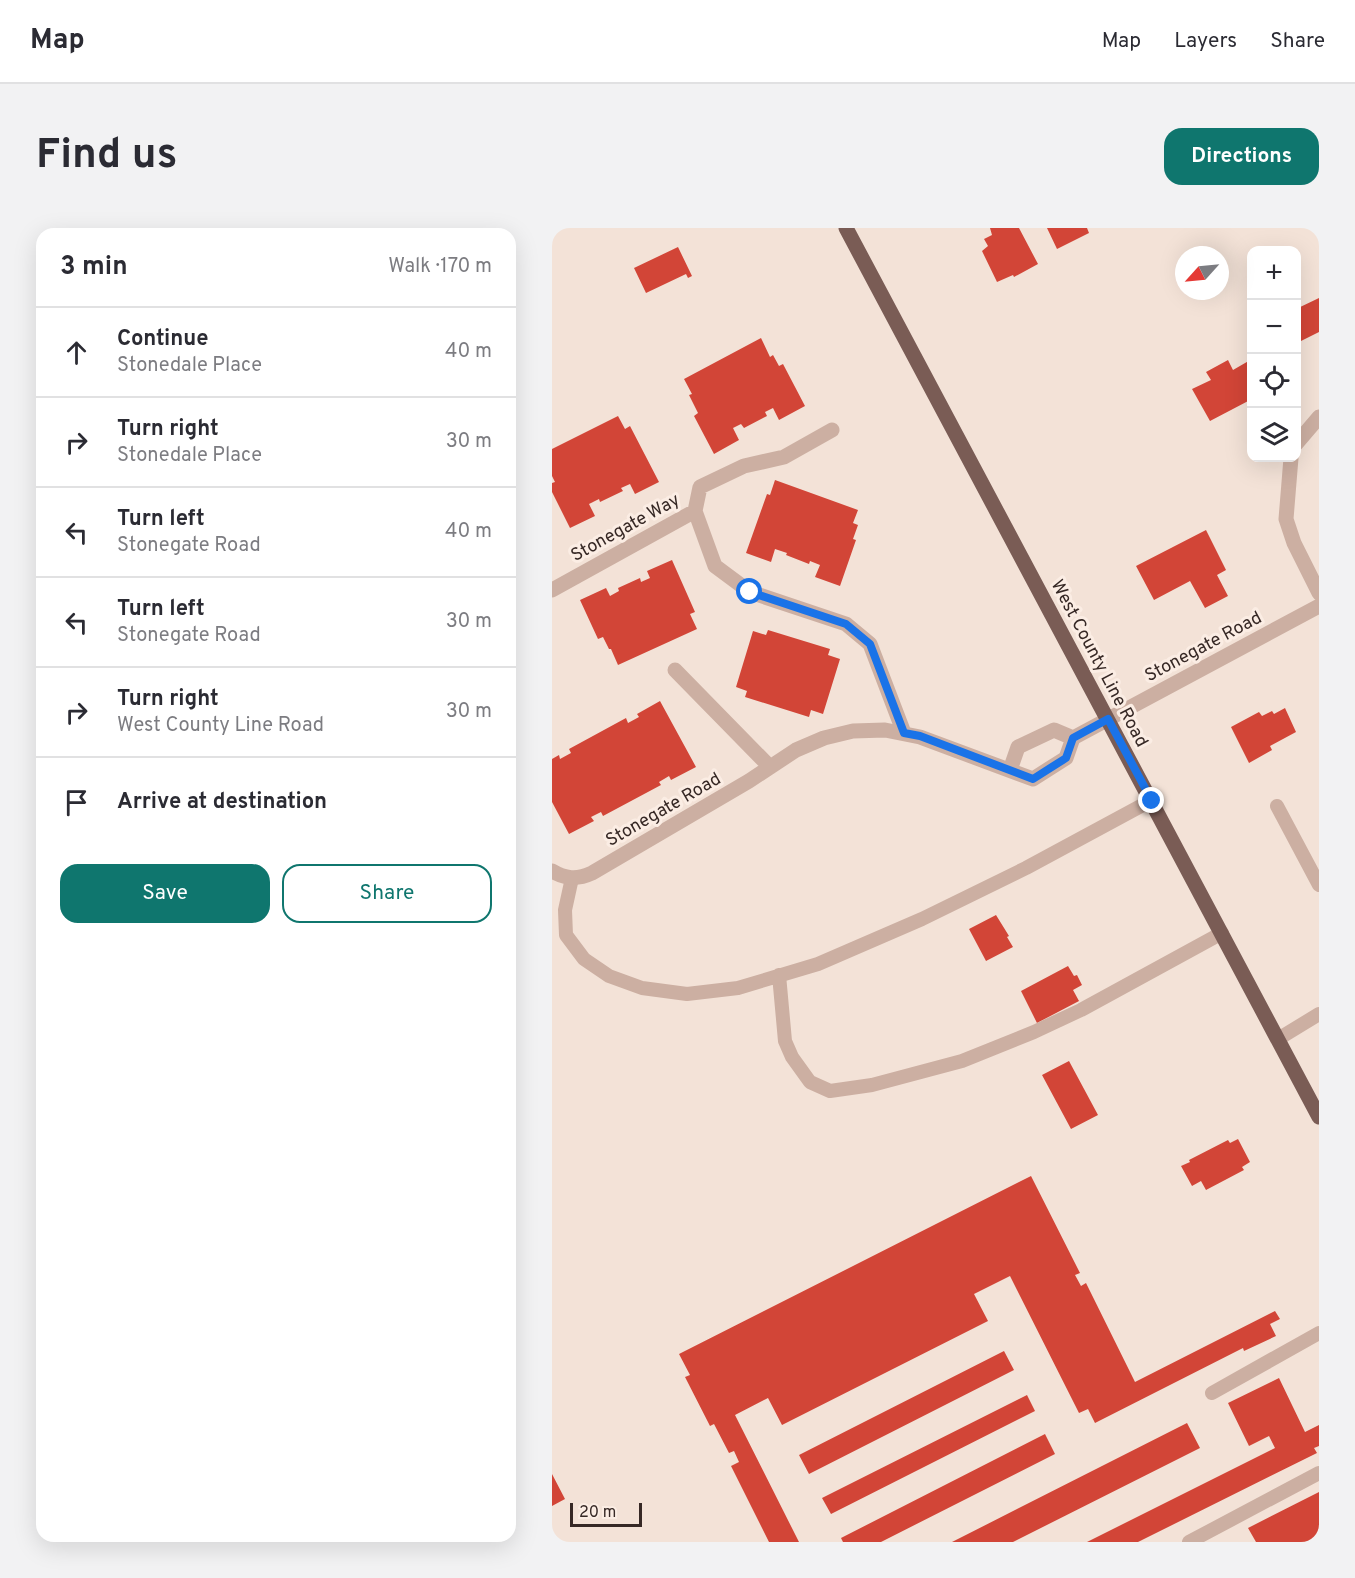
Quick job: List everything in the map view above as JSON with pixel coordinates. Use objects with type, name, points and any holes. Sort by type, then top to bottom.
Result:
[{"type":"main road","name":"West County Line Road","points":[[846,228],[1319,1117]]},
{"type":"street","points":[[1301,438],[1319,417]]},
{"type":"street","name":"Stonegate Way","points":[[552,590],[695,511],[700,487],[744,466],[784,457],[832,430]]},
{"type":"street","points":[[1291,462],[1286,519],[1294,543],[1319,593]]},
{"type":"street","points":[[695,511],[715,566],[750,592],[846,624],[870,644],[904,733]]},
{"type":"street","name":"Stonegate Road","points":[[572,878],[580,878],[591,873],[806,745],[853,730],[868,729],[920,736],[1033,779],[1066,758],[1073,738],[1319,606]]},
{"type":"street","points":[[675,670],[770,767]]},
{"type":"street","points":[[1010,770],[1018,747],[1054,730],[1073,738]]},
{"type":"street","points":[[552,872],[561,877],[572,878]]},
{"type":"lane","points":[[572,878],[565,910],[566,935],[584,959],[609,976],[642,988],[687,994],[738,988],[818,964],[922,919],[1026,868],[1152,801]]},
{"type":"lane","points":[[1277,806],[1319,885]]},
{"type":"lane","points":[[779,975],[785,1041],[792,1057],[810,1082],[830,1091],[872,1085],[962,1061],[1034,1032],[1081,1010],[1222,933]]},
{"type":"lane","points":[[1278,1039],[1319,1014]]},
{"type":"lane","points":[[1212,1393],[1319,1333]]},
{"type":"lane","points":[[1189,1542],[1319,1473]]},
{"type":"building","points":[[990,228],[1019,228],[1038,264],[1014,277],[1013,275],[997,282],[982,251],[988,246],[984,239],[992,235]]},
{"type":"building","points":[[1047,228],[1087,228],[1089,233],[1057,249]]},
{"type":"building","points":[[678,247],[692,276],[688,278],[686,274],[646,293],[634,268]]},
{"type":"building","points":[[1319,298],[1319,332],[1301,341],[1301,307]]},
{"type":"building","points":[[761,338],[770,357],[773,355],[779,366],[783,364],[805,406],[779,420],[773,408],[765,412],[767,416],[744,428],[741,424],[733,428],[739,440],[714,454],[694,416],[698,413],[684,379]]},
{"type":"building","points":[[1228,360],[1233,370],[1247,362],[1247,402],[1210,421],[1192,389],[1211,380],[1206,372]]},
{"type":"building","points":[[618,416],[625,429],[630,426],[659,482],[635,494],[630,484],[621,488],[623,491],[600,502],[599,499],[589,504],[595,516],[570,528],[552,492],[552,483],[555,482],[552,476],[552,449]]},
{"type":"building","points":[[775,480],[858,510],[853,523],[858,525],[853,539],[856,540],[840,586],[815,577],[820,565],[810,561],[809,564],[775,549],[771,562],[746,553],[767,494],[770,495]]},
{"type":"building","points":[[1206,530],[1226,570],[1217,575],[1228,596],[1205,608],[1190,581],[1154,600],[1136,566]]},
{"type":"building","points":[[672,560],[695,612],[690,614],[697,629],[618,665],[603,637],[598,639],[580,600],[606,588],[610,596],[619,591],[618,588],[640,578],[641,582],[650,578],[647,571]]},
{"type":"building","points":[[768,630],[830,649],[828,655],[840,659],[823,714],[811,710],[809,717],[745,697],[747,691],[736,687],[753,631],[766,635]]},
{"type":"building","points":[[660,701],[696,767],[671,780],[669,776],[659,782],[661,785],[603,816],[601,812],[591,817],[594,821],[569,834],[552,802],[552,759],[559,755],[560,759],[571,753],[569,749],[626,718],[628,723],[639,717],[637,714]]},
{"type":"building","points":[[1285,708],[1296,732],[1270,746],[1272,750],[1249,763],[1231,727],[1259,712],[1262,716],[1272,711],[1274,714]]},
{"type":"building","points":[[996,915],[1013,947],[986,961],[969,929]]},
{"type":"building","points":[[1068,966],[1074,976],[1077,975],[1082,985],[1073,990],[1079,1001],[1037,1023],[1021,991]]},
{"type":"building","points":[[1069,1061],[1098,1115],[1071,1129],[1042,1075]]},
{"type":"building","points":[[1238,1139],[1250,1162],[1242,1167],[1244,1170],[1206,1190],[1201,1181],[1192,1186],[1181,1166],[1228,1140],[1230,1143]]},
{"type":"building","points":[[1031,1176],[1080,1273],[1075,1275],[1081,1286],[1086,1283],[1135,1382],[1275,1311],[1280,1319],[1270,1324],[1276,1336],[1244,1351],[1243,1348],[1095,1423],[1088,1409],[1079,1413],[1010,1276],[974,1294],[988,1321],[782,1425],[768,1398],[735,1415],[799,1542],[769,1542],[731,1466],[739,1462],[734,1451],[729,1453],[714,1424],[710,1426],[685,1377],[690,1375],[679,1354]]},
{"type":"building","points":[[1004,1351],[1014,1370],[809,1474],[799,1455]]},
{"type":"building","points":[[1279,1378],[1305,1432],[1319,1425],[1319,1446],[1314,1448],[1317,1453],[1138,1542],[1087,1542],[1275,1448],[1269,1436],[1249,1446],[1228,1403]]},
{"type":"building","points":[[1027,1395],[1035,1411],[831,1514],[822,1498]]},
{"type":"building","points":[[1187,1423],[1200,1448],[1013,1542],[952,1542]]},
{"type":"building","points":[[1045,1434],[1055,1454],[881,1542],[843,1542],[841,1538]]},
{"type":"building","points":[[552,1474],[565,1499],[552,1506]]},
{"type":"building","points":[[1319,1492],[1319,1542],[1256,1542],[1248,1528]]},
{"type":"route","points":[[750,592],[846,624],[870,644],[904,733],[920,736],[1033,779],[1066,758],[1073,738],[1108,719],[1152,801]]}]
